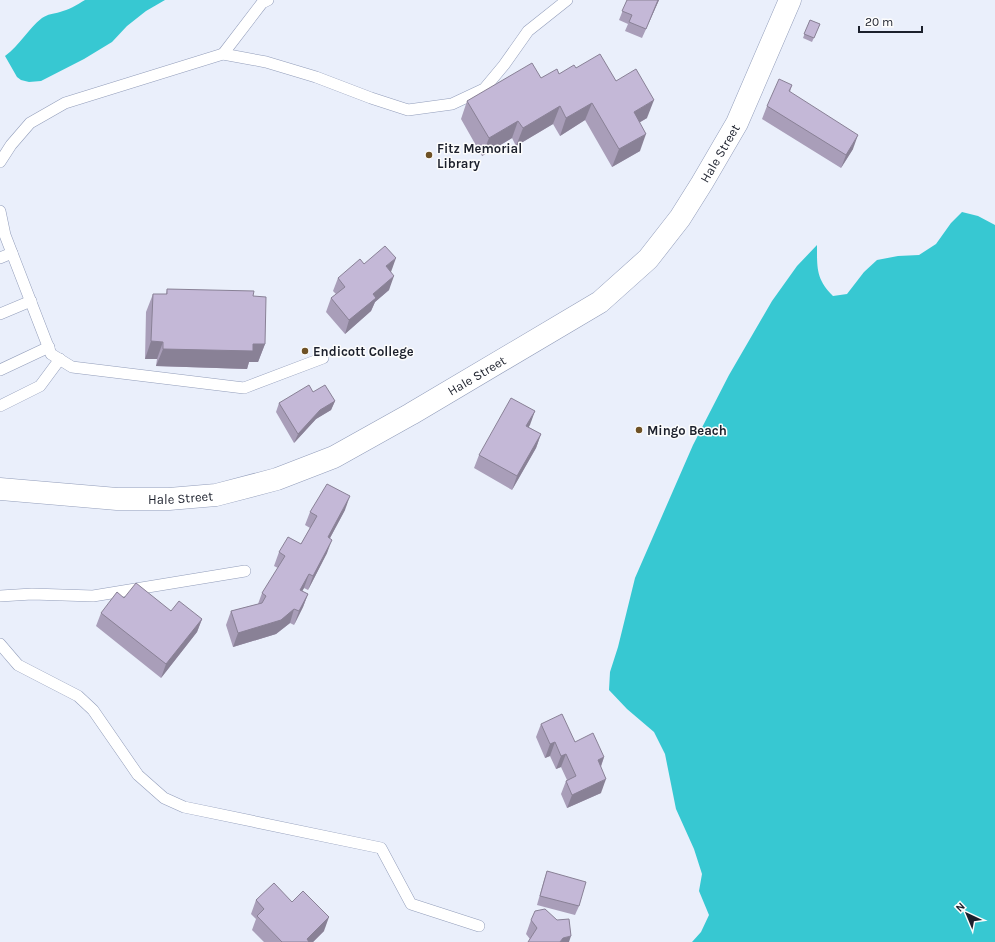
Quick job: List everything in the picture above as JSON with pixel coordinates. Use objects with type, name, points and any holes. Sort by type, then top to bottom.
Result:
[{"type":"main road","name":"Hale Street","points":[[0,489],[117,499],[169,499],[216,495],[277,479],[334,457],[411,414],[600,302],[648,259],[680,218],[737,124],[790,0]]},
{"type":"lane","points":[[222,54],[262,3],[268,0]]},
{"type":"lane","points":[[0,162],[11,145],[30,123],[65,103],[222,54],[266,62],[316,77],[408,110],[452,104],[484,89],[504,66],[528,31],[567,0]]},
{"type":"lane","points":[[0,211],[5,235],[32,301],[51,354],[72,367],[244,388],[323,358]]},
{"type":"lane","points":[[0,258],[12,253]]},
{"type":"lane","points":[[0,314],[32,301]]},
{"type":"lane","points":[[0,370],[49,348]]},
{"type":"lane","points":[[0,406],[40,386],[60,360]]},
{"type":"lane","points":[[0,596],[32,594],[93,596],[245,571]]},
{"type":"lane","points":[[0,644],[18,665],[78,696],[93,710],[138,775],[164,798],[184,807],[381,848],[411,904],[479,926]]},
{"type":"water","points":[[85,0],[165,0],[146,11],[127,26],[112,42],[84,59],[41,81],[29,82],[21,80],[17,77],[5,56],[42,18],[66,10]]},
{"type":"water","points":[[962,212],[978,216],[995,225],[995,942],[692,942],[701,932],[709,915],[699,891],[702,874],[694,849],[676,809],[665,754],[654,732],[627,709],[609,690],[610,672],[618,647],[635,578],[693,445],[729,375],[772,301],[797,266],[817,245],[818,267],[823,284],[833,296],[847,294],[864,272],[877,260],[898,256],[919,255],[936,244],[951,223]]},
{"type":"building","points":[[627,0],[658,0],[646,29],[629,22],[632,15],[622,11]]},
{"type":"building","points":[[810,20],[820,24],[814,38],[804,34]]},
{"type":"building","points":[[600,54],[616,81],[636,69],[654,100],[634,112],[646,134],[619,149],[592,103],[566,118],[560,106],[523,128],[518,121],[489,138],[467,101],[532,63],[541,78],[557,69],[559,74],[574,65],[576,68]]},
{"type":"building","points":[[779,79],[792,85],[789,91],[858,135],[846,155],[767,106]]},
{"type":"building","points":[[385,246],[396,258],[386,266],[394,276],[373,294],[376,298],[349,320],[331,298],[345,287],[338,278],[360,259],[364,264]]},
{"type":"building","points":[[167,289],[254,291],[253,296],[266,297],[265,344],[253,344],[253,351],[163,349],[163,342],[151,341],[153,294],[167,294]]},
{"type":"building","points":[[309,385],[313,392],[325,385],[335,401],[320,410],[298,434],[279,403]]},
{"type":"building","points":[[511,398],[535,411],[526,426],[541,434],[517,476],[479,455]]},
{"type":"building","points":[[327,484],[350,496],[328,537],[332,540],[313,576],[309,574],[300,590],[308,594],[299,611],[294,609],[281,620],[238,633],[231,611],[262,603],[266,596],[262,593],[285,556],[279,552],[288,537],[301,544],[317,516],[310,512]]},
{"type":"building","points":[[136,583],[171,611],[179,601],[202,619],[166,664],[101,613],[117,592],[124,598]]},
{"type":"building","points":[[562,714],[575,742],[593,733],[604,757],[598,760],[606,779],[572,795],[566,781],[576,776],[566,754],[561,756],[555,742],[550,744],[541,724]]},
{"type":"building","points":[[547,871],[586,882],[579,906],[540,896]]},
{"type":"building","points":[[274,883],[292,902],[303,891],[329,917],[307,939],[309,942],[282,942],[257,916],[264,909],[256,900]]},
{"type":"building","points":[[545,909],[557,920],[569,919],[571,936],[563,938],[560,942],[528,942],[537,928],[531,920],[535,911]]},
{"type":"place","name":"Fitz Memorial Library","points":[[429,155]]},
{"type":"place","name":"Endicott College","points":[[305,351]]},
{"type":"place","name":"Mingo Beach","points":[[639,430]]}]
